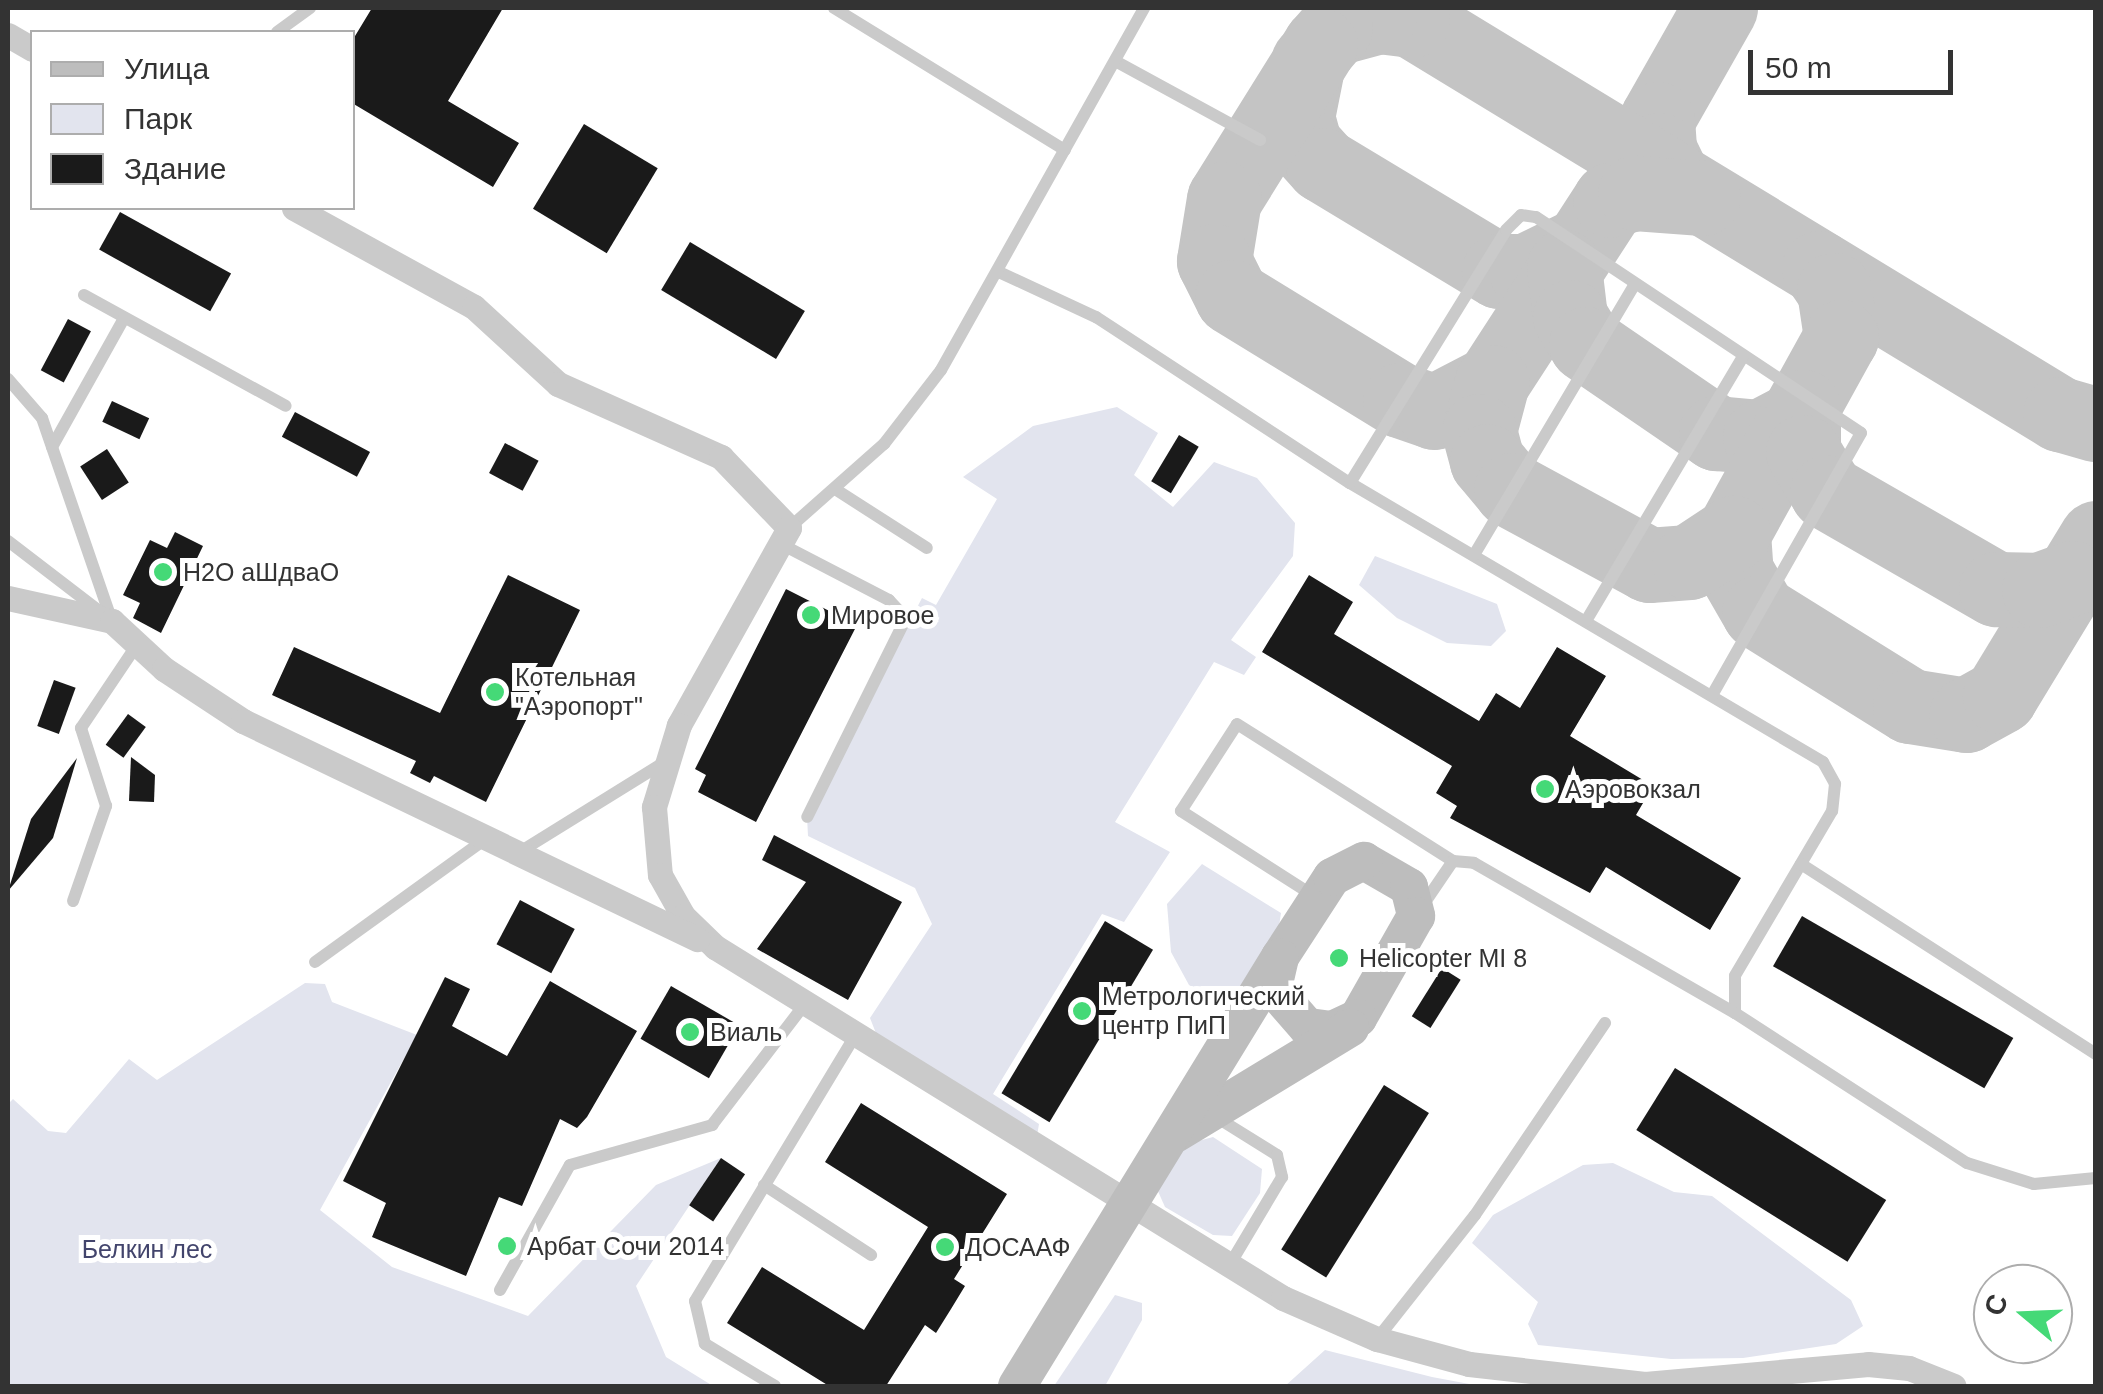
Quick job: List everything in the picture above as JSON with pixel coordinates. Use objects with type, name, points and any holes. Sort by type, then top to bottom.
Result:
[{"type":"main road","points":[[1017,1386],[1152,1156],[1316,897],[1347,865],[1364,861],[1409,887],[1416,916],[1358,1018],[1206,1110],[1152,1156]]},
{"type":"main road","points":[[1280,957],[1273,988],[1289,1015],[1321,1030],[1358,1018]]},
{"type":"street","points":[[8,34],[30,48]]},
{"type":"street","points":[[298,210],[474,307],[558,384],[721,457],[784,535],[666,761],[654,807],[660,875],[682,916],[715,947]]},
{"type":"street","points":[[8,598],[112,621],[136,646],[243,721],[715,947],[854,1037],[1230,1266],[1377,1340],[1469,1364],[1607,1380],[1729,1382],[1868,1364],[1909,1368],[1954,1386]]},
{"type":"lane","points":[[280,30],[310,8]]},
{"type":"lane","points":[[834,8],[1065,150]]},
{"type":"lane","points":[[808,818],[906,618],[889,600],[784,535],[898,428],[1001,272],[1146,8]]},
{"type":"lane","points":[[1117,62],[1260,140]]},
{"type":"lane","points":[[1350,482],[1520,215],[1536,217],[1742,358],[1856,426],[1860,443],[1712,695]]},
{"type":"lane","points":[[1001,272],[1096,318],[1350,482],[1712,695],[1832,774],[1832,812],[1735,976],[1735,1012]]},
{"type":"lane","points":[[1474,556],[1634,285]]},
{"type":"lane","points":[[84,295],[286,406]]},
{"type":"lane","points":[[52,448],[124,318]]},
{"type":"lane","points":[[1586,621],[1742,358]]},
{"type":"lane","points":[[8,379],[42,418],[112,621]]},
{"type":"lane","points":[[834,489],[927,548]]},
{"type":"lane","points":[[8,541],[112,621]]},
{"type":"lane","points":[[72,901],[106,806],[82,728],[136,646]]},
{"type":"lane","points":[[1316,897],[1181,810],[1237,724],[1453,861],[1482,866],[1735,1012],[1967,1163],[2034,1184],[2096,1178]]},
{"type":"lane","points":[[518,853],[666,761]]},
{"type":"lane","points":[[315,962],[487,838]]},
{"type":"lane","points":[[1416,916],[1453,861]]},
{"type":"lane","points":[[1801,864],[2096,1054]]},
{"type":"lane","points":[[500,1290],[570,1165],[712,1125],[804,1006]]},
{"type":"lane","points":[[1377,1340],[1476,1216],[1604,1023]]},
{"type":"lane","points":[[775,1386],[705,1344],[694,1301],[854,1037]]},
{"type":"lane","points":[[1206,1110],[1276,1156],[1282,1177],[1230,1266]]},
{"type":"lane","points":[[764,1185],[871,1254]]},
{"type":"green space","points":[[1117,407],[1158,433],[1134,475],[1173,507],[1214,462],[1257,478],[1295,523],[1293,556],[1231,640],[1256,657],[1244,675],[1214,662],[1115,822],[1170,852],[1124,922],[1102,914],[993,1094],[1039,1124],[1037,1136],[879,1041],[870,1018],[932,924],[915,888],[808,836],[807,817],[922,598],[936,605],[997,499],[963,477],[1033,426]]},
{"type":"green space","points":[[1375,556],[1497,604],[1506,631],[1491,646],[1447,643],[1397,618],[1359,585]]},
{"type":"green space","points":[[1202,864],[1281,913],[1278,933],[1237,997],[1212,999],[1189,985],[1171,952],[1167,904]]},
{"type":"green space","name":"Белкин лес","points":[[305,983],[325,984],[332,1002],[417,1035],[320,1210],[392,1267],[528,1316],[656,1185],[721,1158],[636,1286],[666,1357],[713,1386],[8,1386],[8,1104],[13,1099],[48,1131],[66,1133],[129,1059],[157,1080]]},
{"type":"green space","points":[[1213,1137],[1262,1169],[1260,1193],[1232,1236],[1213,1235],[1165,1207],[1157,1189],[1180,1146]]},
{"type":"green space","points":[[1613,1163],[1674,1192],[1712,1196],[1851,1300],[1863,1326],[1836,1344],[1743,1358],[1671,1359],[1538,1345],[1528,1324],[1538,1302],[1472,1243],[1493,1215],[1583,1165]]},
{"type":"green space","points":[[1115,1295],[1142,1303],[1142,1320],[1105,1386],[1054,1386]]},
{"type":"green space","points":[[1325,1350],[1432,1377],[1480,1386],[1285,1386]]},
{"type":"building","points":[[372,8],[503,8],[448,101],[519,143],[493,187],[355,105],[355,36]]},
{"type":"building","points":[[584,124],[658,168],[607,253],[533,209]]},
{"type":"building","points":[[120,212],[231,274],[210,311],[99,250]]},
{"type":"building","points":[[690,242],[805,311],[776,359],[661,290]]},
{"type":"building","points":[[68,319],[91,331],[64,382],[41,370]]},
{"type":"building","points":[[112,401],[149,418],[139,439],[102,422]]},
{"type":"building","points":[[295,412],[370,452],[357,477],[282,437]]},
{"type":"building","points":[[1179,435],[1199,447],[1171,493],[1151,481]]},
{"type":"building","points":[[505,443],[539,461],[523,491],[489,473]]},
{"type":"building","points":[[107,449],[129,483],[102,500],[80,466]]},
{"type":"building","name":"H2O аШдваО","points":[[175,532],[203,546],[161,633],[133,618],[140,603],[123,595],[150,540],[167,548]]},
{"type":"building","name":"Котельная \"Аэропорт\"","points":[[508,575],[580,610],[486,802],[434,776],[430,783],[410,773],[416,761],[272,695],[294,647],[440,713]]},
{"type":"building","name":"Аэровокзал","points":[[1309,575],[1353,602],[1334,634],[1479,721],[1496,693],[1520,708],[1557,647],[1606,676],[1570,736],[1653,786],[1636,815],[1741,878],[1710,930],[1606,867],[1590,893],[1450,818],[1457,806],[1436,793],[1452,766],[1262,652]]},
{"type":"building","points":[[786,589],[857,625],[756,822],[698,792],[706,775],[695,769]]},
{"type":"building","points":[[54,680],[76,688],[59,734],[37,726]]},
{"type":"building","points":[[128,714],[146,727],[123,758],[106,745]]},
{"type":"building","points":[[131,757],[155,775],[154,802],[129,801]]},
{"type":"building","points":[[77,758],[53,838],[8,891],[31,819]]},
{"type":"building","points":[[774,835],[902,902],[848,1000],[757,949],[806,882],[762,860]]},
{"type":"building","points":[[520,900],[575,929],[551,973],[497,944]]},
{"type":"building","points":[[1802,916],[2013,1038],[1984,1088],[1773,966]]},
{"type":"building","name":"Метрологический центр ПиП","points":[[1105,921],[1153,950],[1049,1122],[1001,1093]]},
{"type":"building","points":[[1442,968],[1461,980],[1430,1028],[1412,1016]]},
{"type":"building","points":[[445,977],[470,989],[452,1026],[507,1056],[550,981],[637,1031],[587,1117],[577,1128],[560,1119],[522,1206],[499,1197],[466,1276],[372,1237],[386,1203],[343,1181]]},
{"type":"building","name":"Виаль","points":[[671,986],[739,1026],[709,1078],[640,1039]]},
{"type":"building","points":[[1675,1068],[1886,1200],[1847,1262],[1636,1130]]},
{"type":"building","points":[[1384,1085],[1429,1113],[1326,1278],[1281,1250]]},
{"type":"building","name":"ДОСААФ","points":[[861,1103],[1007,1194],[954,1279],[965,1286],[936,1333],[925,1325],[886,1386],[829,1386],[727,1323],[762,1267],[864,1330],[928,1227],[825,1162]]},
{"type":"building","points":[[721,1158],[745,1174],[713,1221],[689,1205]]},
{"type":"taxiway","points":[[1720,8],[1657,119],[1659,150],[1673,179],[2060,414],[2096,424]]},
{"type":"taxiway","points":[[1673,179],[1412,20],[1379,16],[1335,28],[1320,45],[1224,199],[1214,261],[1232,297],[1400,400],[1434,412],[1492,382],[1610,200],[1635,193],[1703,198]]},
{"type":"taxiway","points":[[1308,62],[1297,117],[1304,144],[1323,165],[1499,271],[1526,271],[1577,246]]},
{"type":"taxiway","points":[[1564,267],[1570,317],[1586,344],[1716,433],[1760,437],[1796,418]]},
{"type":"taxiway","points":[[1819,268],[1834,290],[1841,337],[1733,533],[1736,572],[1759,612],[1910,706],[1966,715],[2000,696],[2096,538]]},
{"type":"taxiway","points":[[1492,382],[1479,431],[1487,461],[1511,490],[1649,565],[1689,562],[1733,533]]},
{"type":"taxiway","points":[[1803,407],[1803,452],[1827,492],[1996,589],[2039,590],[2072,578]]},
{"type":"place","name":"H2O аШдваО","points":[[163,572]]},
{"type":"place","name":"Мировое","points":[[811,615]]},
{"type":"place","name":"Котельная \"Аэропорт\"","points":[[495,692]]},
{"type":"place","name":"Аэровокзал","points":[[1545,789]]},
{"type":"place","name":"Helicopter MI 8","points":[[1339,958]]},
{"type":"place","name":"Метрологический центр ПиП","points":[[1082,1011]]},
{"type":"place","name":"Виаль","points":[[690,1032]]},
{"type":"place","name":"Арбат Сочи 2014","points":[[507,1246]]},
{"type":"place","name":"ДОСААФ","points":[[945,1247]]}]
